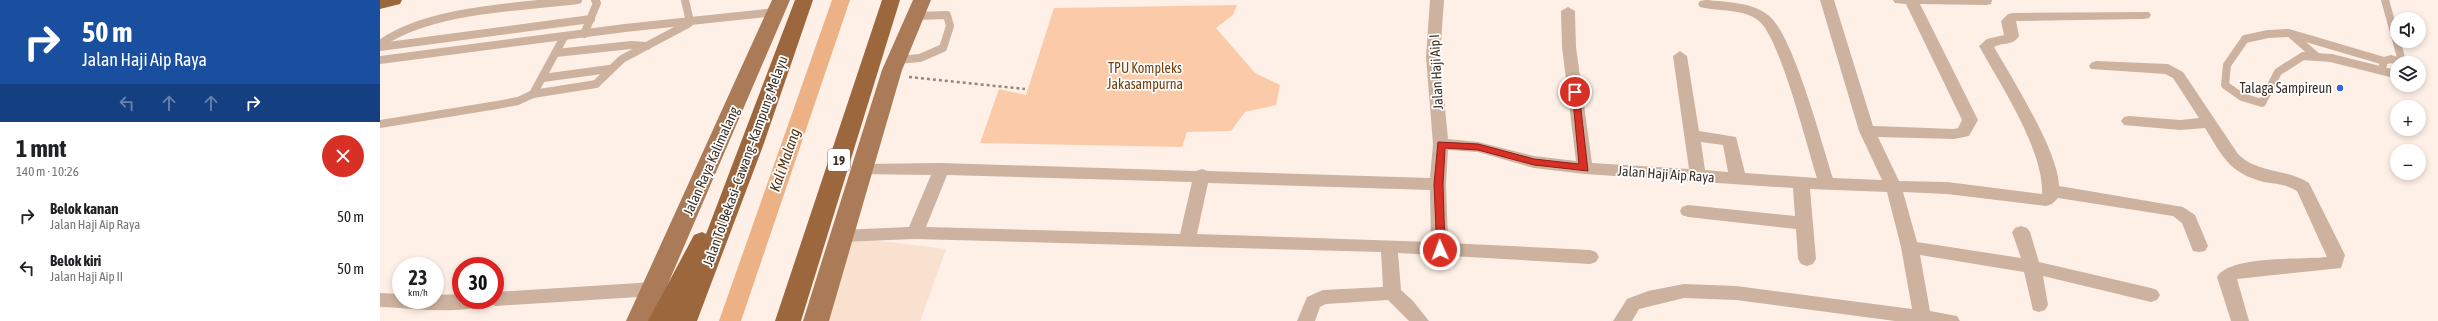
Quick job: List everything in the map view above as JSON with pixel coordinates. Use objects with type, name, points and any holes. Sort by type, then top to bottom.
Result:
[{"type":"highway","points":[[380,3],[393,0]]},
{"type":"highway","name":"Jalan Tol Bekasi–Cawang–Kampung Melayu","points":[[684,321],[752,146],[804,0]]},
{"type":"highway","name":"19","points":[[788,321],[890,0]]},
{"type":"highway","points":[[661,321],[752,146]]},
{"type":"main road","name":"Jalan Raya Kalimalang","points":[[640,321],[779,5]]},
{"type":"main road","points":[[816,321],[840,236],[894,68],[919,8]]},
{"type":"street","name":"Jalan Haji Aip I","points":[[1437,0],[1433,57],[1441,144],[1438,184],[1440,250]]},
{"type":"street","points":[[1827,0],[1867,131],[1893,186],[1910,247],[1923,318]]},
{"type":"street","points":[[1900,0],[1986,1]]},
{"type":"street","points":[[1867,131],[1954,134],[1963,132],[1970,120],[1911,0]]},
{"type":"street","points":[[1705,4],[1740,9],[1757,14],[1766,19],[1774,29],[1786,59],[1827,184]]},
{"type":"street","points":[[1568,11],[1569,47],[1584,168]]},
{"type":"street","points":[[2144,15],[2013,17],[2008,20],[2012,36],[2009,40],[1992,42],[1986,46],[2022,112],[2047,165],[2052,191],[2177,211],[2189,219],[2199,246]]},
{"type":"street","points":[[1680,56],[1693,135],[1698,177]]},
{"type":"street","points":[[2096,66],[2174,71],[2196,100],[2208,123],[2232,158],[2241,167],[2265,176],[2292,180],[2303,187],[2308,193],[2337,260],[2335,263],[2319,267],[2244,268],[2230,271],[2226,276],[2227,284],[2240,321]]},
{"type":"street","points":[[2129,121],[2180,125],[2208,123]]},
{"type":"street","points":[[1693,135],[1730,141],[1738,179]]},
{"type":"street","name":"Jalan Haji Aip Raya","points":[[1441,144],[1478,147],[1534,162],[1584,168],[1698,177],[1801,183],[1947,188],[2046,200],[2049,199],[2052,191]]},
{"type":"street","points":[[915,233],[941,169]]},
{"type":"street","points":[[861,170],[941,169],[1202,175],[1438,184]]},
{"type":"street","points":[[1187,242],[1202,175]]},
{"type":"street","points":[[1801,183],[1807,259]]},
{"type":"street","points":[[1688,212],[1805,224]]},
{"type":"street","points":[[2021,232],[2032,267],[2039,305]]},
{"type":"street","points":[[840,236],[915,233],[1187,242],[1389,246],[1440,250],[1590,257]]},
{"type":"street","points":[[1389,246],[1392,293]]},
{"type":"street","points":[[1910,247],[2032,267],[2151,294]]},
{"type":"street","points":[[504,298],[654,289]]},
{"type":"street","points":[[1622,321],[1633,304],[1648,298],[1684,291],[1736,293],[1951,321]]},
{"type":"street","points":[[1306,321],[1313,302],[1323,297],[1392,293],[1407,306],[1420,321]]},
{"type":"street","points":[[380,300],[452,302]]},
{"type":"lane","points":[[380,46],[399,31],[430,22],[578,0]]},
{"type":"lane","points":[[584,34],[597,3],[595,0]]},
{"type":"lane","points":[[685,0],[690,22]]},
{"type":"lane","points":[[2385,0],[2402,56]]},
{"type":"lane","points":[[380,60],[512,42],[690,22],[779,5]]},
{"type":"lane","points":[[894,68],[943,48],[952,23],[950,18],[947,15],[919,8]]},
{"type":"lane","points":[[380,46],[591,18]]},
{"type":"lane","points":[[543,78],[609,69],[690,22]]},
{"type":"lane","points":[[512,42],[522,28]]},
{"type":"lane","points":[[2390,59],[2384,61],[2289,33],[2268,34],[2245,39],[2227,65],[2225,84],[2230,89],[2256,103],[2262,103],[2278,72],[2303,56],[2316,56],[2390,73]]},
{"type":"lane","points":[[2289,33],[2316,56]]},
{"type":"lane","points":[[533,94],[564,37]]},
{"type":"lane","points":[[556,53],[630,45],[647,46]]},
{"type":"lane","points":[[2384,61],[2382,65],[2390,70]]},
{"type":"lane","points":[[380,124],[497,105],[518,101],[533,94],[596,84],[601,82],[609,69]]},
{"type":"path","points":[[894,68],[1025,89]]},
{"type":"shaded area","points":[[840,236],[946,249],[920,321],[816,321]]},
{"type":"green space","name":"TPU Kompleks Jakasampurna","points":[[1237,5],[1233,15],[1216,28],[1255,73],[1280,85],[1276,105],[1245,112],[1231,131],[1187,132],[1182,147],[980,143],[999,89],[1026,95],[1054,8]]},
{"type":"waterway","name":"Kali Malang","points":[[730,321],[841,0]]},
{"type":"place","name":"Talaga Sampireun","points":[[2340,88]]},
{"type":"route","points":[[1440,250],[1438,184],[1441,144],[1459,144],[1478,147],[1534,162],[1584,168],[1575,92]]}]
